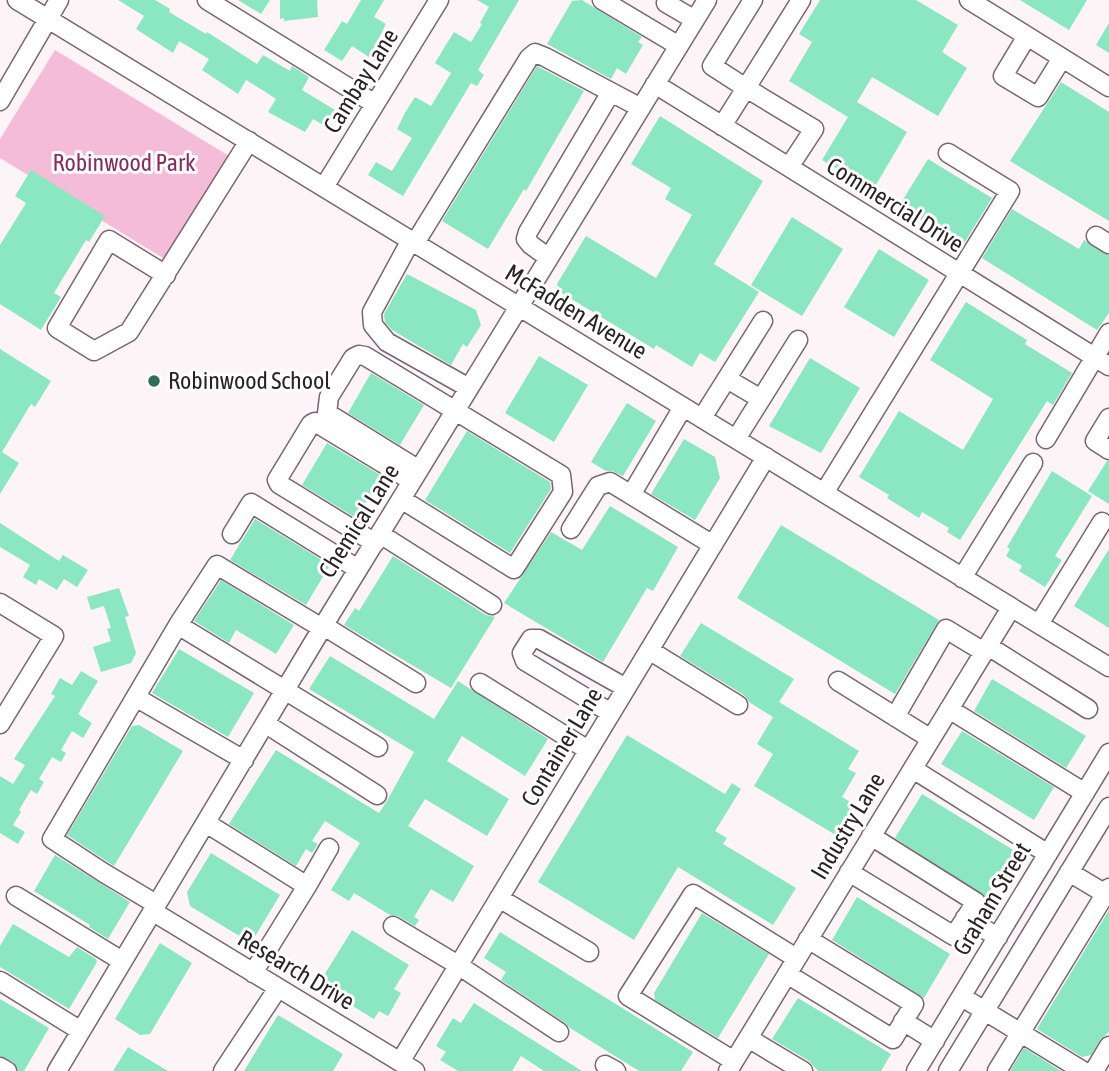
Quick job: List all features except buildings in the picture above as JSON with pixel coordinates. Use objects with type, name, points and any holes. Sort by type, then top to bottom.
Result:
[{"type":"street","name":"McFadden Avenue","points":[[17,0],[1109,667]]},
{"type":"street","points":[[0,101],[59,0]]},
{"type":"street","points":[[207,0],[375,104]]},
{"type":"street","name":"Cambay Lane","points":[[324,187],[439,0]]},
{"type":"street","points":[[601,0],[679,46]]},
{"type":"street","name":"Chemical Lane","points":[[57,1071],[358,569],[707,0]]},
{"type":"street","points":[[753,0],[712,66],[814,129],[789,167]]},
{"type":"street","points":[[722,126],[801,0]]},
{"type":"street","points":[[969,0],[1109,87]]},
{"type":"street","points":[[663,1],[695,20]]},
{"type":"street","points":[[1027,36],[1003,76],[1038,97],[1062,58]]},
{"type":"street","points":[[469,388],[387,342],[373,325],[372,312],[413,242],[529,58],[535,53],[641,108]]},
{"type":"street","name":"Commercial Drive","points":[[655,85],[1102,362]]},
{"type":"street","points":[[549,258],[526,239],[528,232],[611,92]]},
{"type":"street","points":[[166,275],[109,240],[57,328],[93,351],[129,332],[166,275],[249,141]]},
{"type":"street","points":[[824,493],[1010,191],[948,153]]},
{"type":"street","points":[[702,418],[763,321]]},
{"type":"street","points":[[1046,439],[1102,362],[1109,333]]},
{"type":"street","points":[[736,439],[797,341]]},
{"type":"street","points":[[401,499],[514,569],[563,492],[561,475],[365,356],[353,358],[329,397],[327,414],[416,476]]},
{"type":"street","points":[[727,379],[761,399]]},
{"type":"street","points":[[631,495],[683,407]]},
{"type":"street","points":[[1109,418],[1095,441],[1109,450]]},
{"type":"street","points":[[416,476],[315,422],[311,424],[277,480],[279,484],[492,605]]},
{"type":"street","name":"Container Lane","points":[[407,1066],[458,965],[766,457]]},
{"type":"street","points":[[962,578],[1033,463]]},
{"type":"street","points":[[571,529],[598,486],[610,482],[712,545]]},
{"type":"street","points":[[232,534],[251,503],[358,569]]},
{"type":"street","points":[[1039,624],[1102,522]]},
{"type":"street","points":[[244,761],[136,698],[217,565],[416,683]]},
{"type":"street","points":[[0,603],[54,636],[0,724]]},
{"type":"street","name":"Industry Lane","points":[[731,1066],[1011,608]]},
{"type":"street","points":[[178,625],[378,747]]},
{"type":"street","points":[[895,717],[947,629],[1087,709]]},
{"type":"street","points":[[611,713],[525,661],[522,653],[531,639],[539,639],[626,688]]},
{"type":"street","points":[[649,650],[738,705]]},
{"type":"street","points":[[838,681],[931,739]]},
{"type":"street","points":[[480,683],[589,750]]},
{"type":"street","name":"Research Drive","points":[[136,698],[52,839],[253,973],[407,1066]]},
{"type":"street","points":[[949,709],[1085,793]]},
{"type":"street","points":[[266,724],[377,795]]},
{"type":"street","name":"Graham Street","points":[[916,1071],[1109,753]]},
{"type":"street","points":[[913,769],[1048,854]]},
{"type":"street","points":[[948,1071],[1109,807]]},
{"type":"street","points":[[206,823],[307,886]]},
{"type":"street","points":[[849,872],[954,936],[975,902],[871,836]]},
{"type":"street","points":[[253,973],[329,848]]},
{"type":"street","points":[[997,1071],[1108,893],[1069,872]]},
{"type":"street","points":[[731,1066],[628,996],[658,946],[693,894],[893,1039],[914,1004],[808,939]]},
{"type":"street","points":[[16,897],[122,961]]},
{"type":"street","points":[[499,898],[589,952]]},
{"type":"street","points":[[965,918],[998,937]]},
{"type":"street","points":[[393,926],[458,965],[559,1032]]},
{"type":"street","points":[[0,981],[81,1031]]},
{"type":"street","points":[[223,1071],[278,988]]},
{"type":"street","points":[[961,997],[1083,1071]]},
{"type":"street","points":[[903,1021],[935,1041]]},
{"type":"street","points":[[748,1038],[803,1071]]},
{"type":"street","points":[[1094,1071],[1109,1046]]},
{"type":"street","points":[[0,1067],[7,1071]]},
{"type":"green space","name":"Robinwood Park","points":[[55,50],[234,159],[171,263],[0,158],[0,139]]},
{"type":"place","name":"Robinwood School","points":[[154,381]]}]
